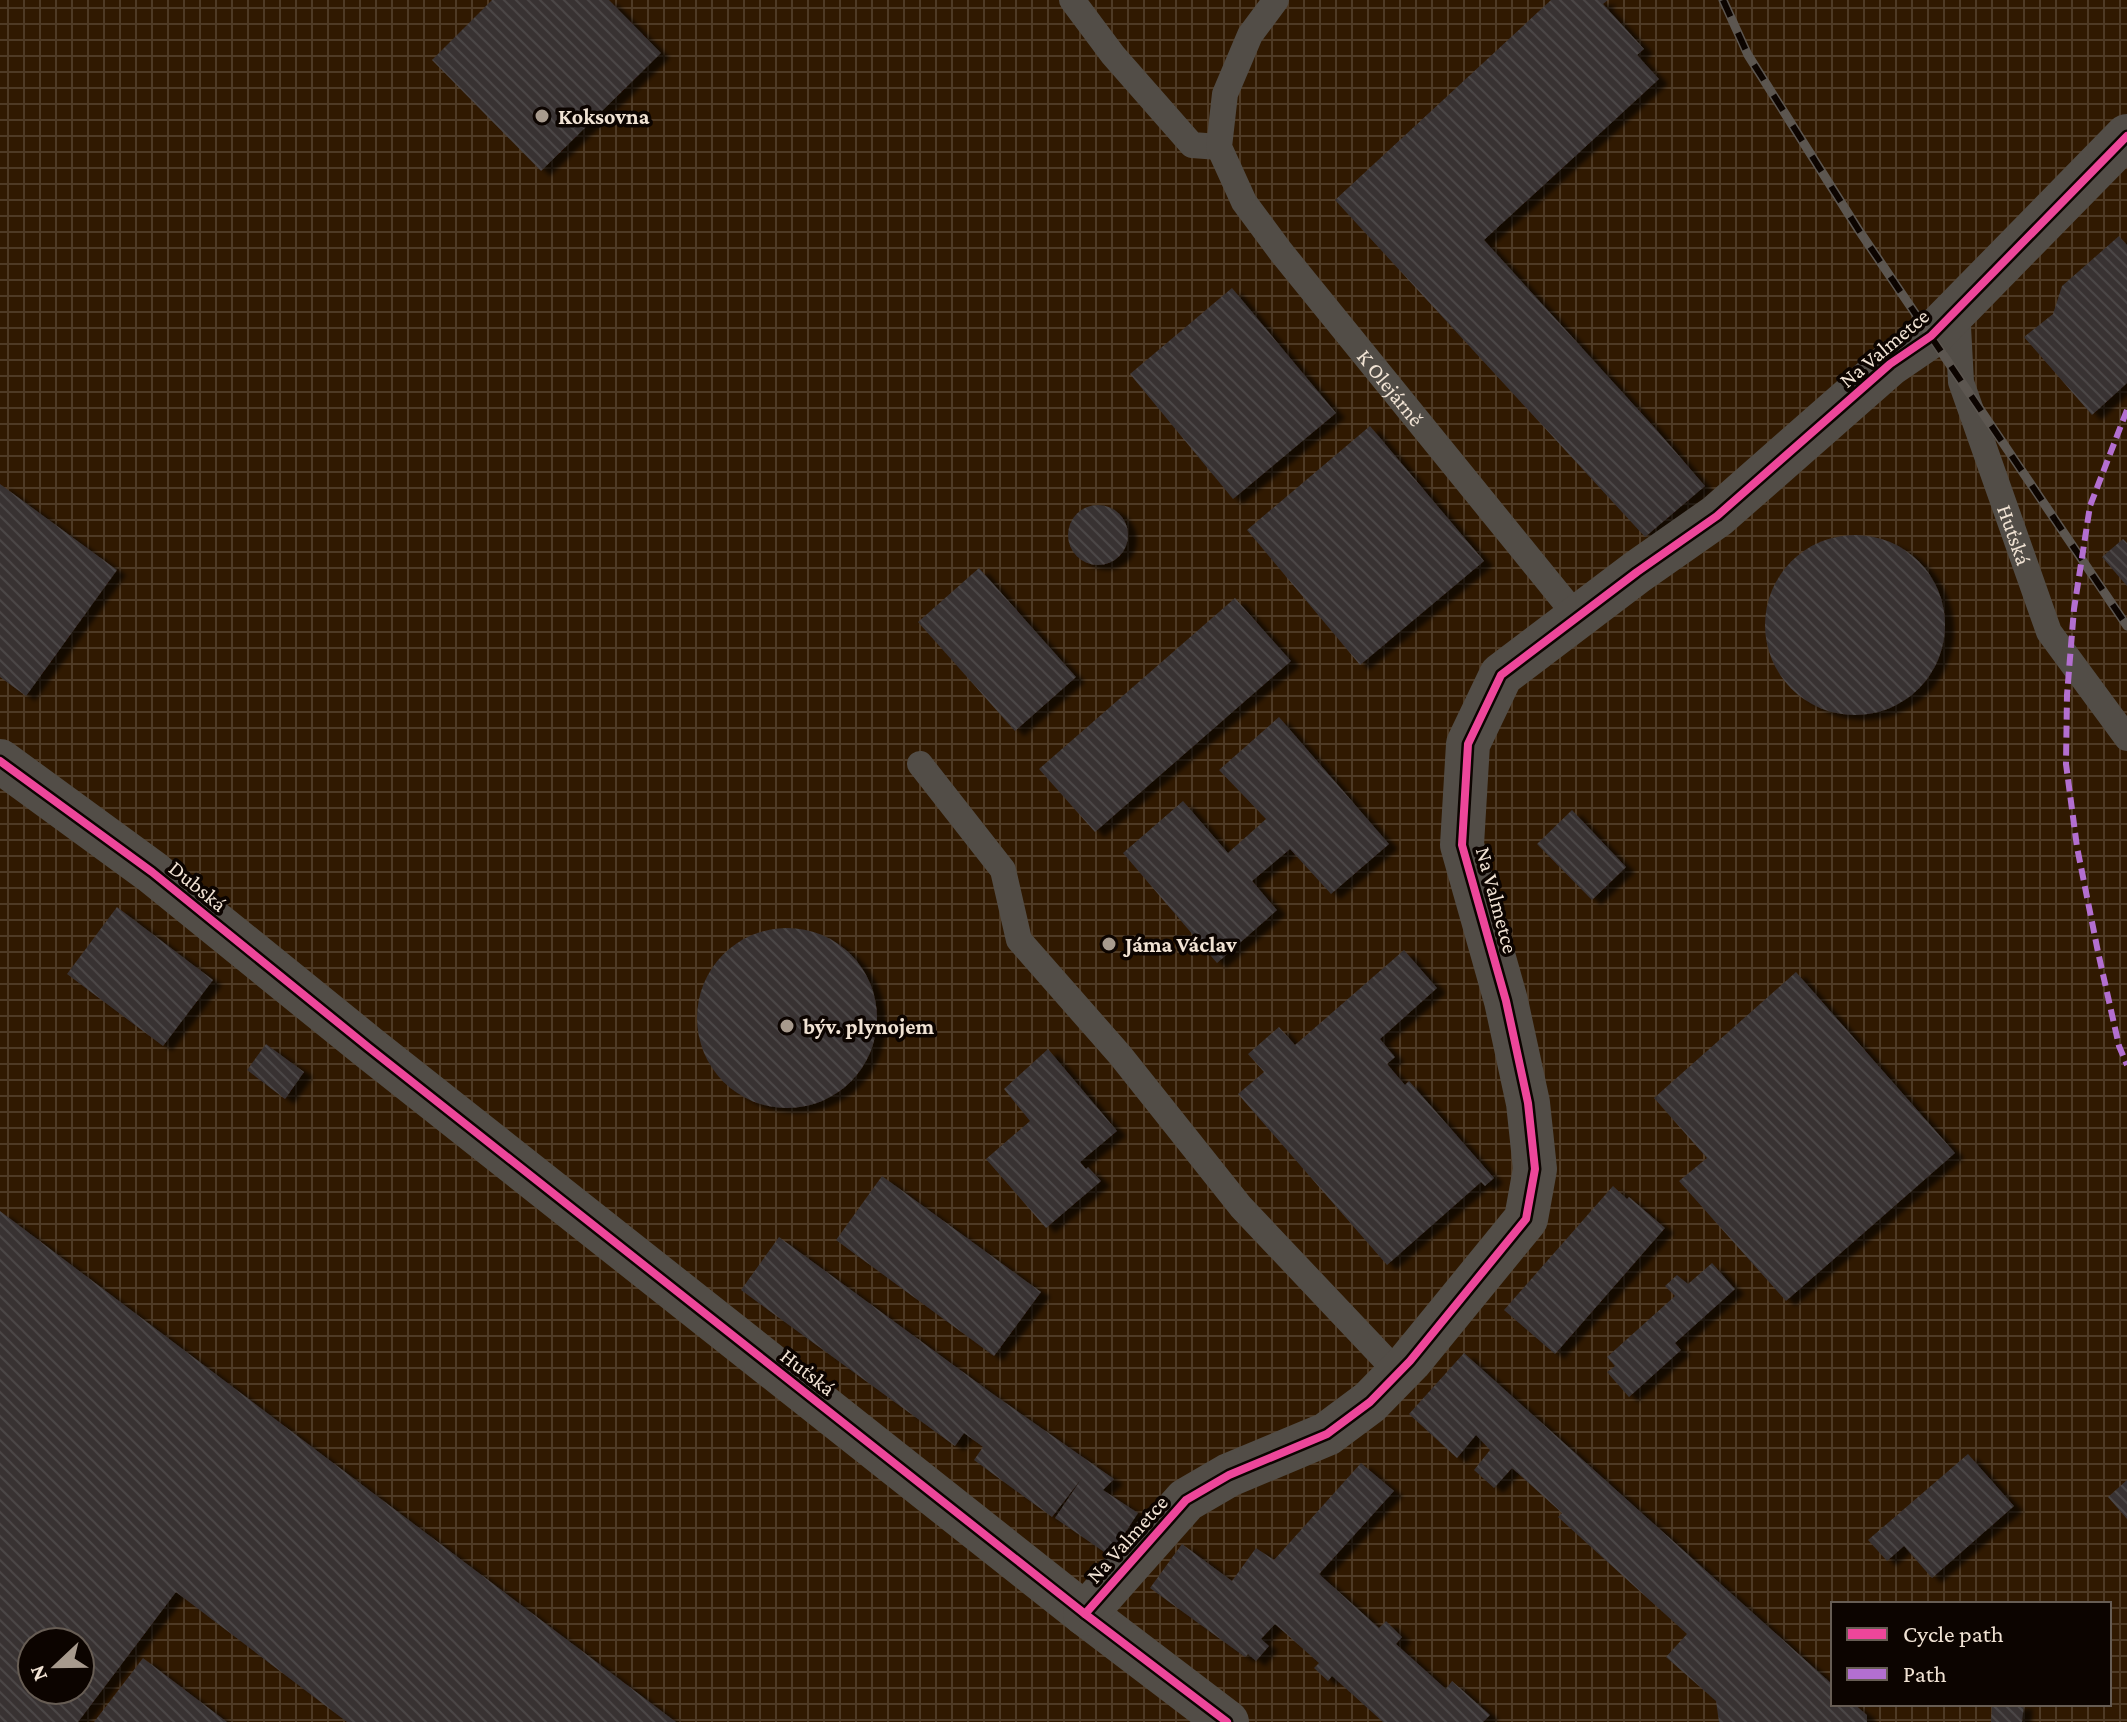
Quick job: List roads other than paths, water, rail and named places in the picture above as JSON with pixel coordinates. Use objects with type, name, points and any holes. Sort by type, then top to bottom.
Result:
[{"type":"street","name":"Na Valmetce","points":[[1085,1614],[1186,1500],[1229,1475],[1327,1434],[1370,1402],[1410,1361],[1526,1219],[1535,1169],[1528,1103],[1506,1001],[1462,845],[1468,744],[1501,675],[1717,516],[1890,364],[1931,336],[2127,136]]},
{"type":"street","name":"Dubská","points":[[0,761],[152,872],[368,1047]]},
{"type":"street","name":"Huťská","points":[[368,1047],[1085,1614],[1227,1722]]},
{"type":"lane","points":[[1072,0],[1113,55],[1192,145],[1219,147],[1225,94],[1250,35],[1276,0]]},
{"type":"lane","name":"K Olejárně","points":[[1219,147],[1244,202],[1281,252],[1578,618]]},
{"type":"lane","name":"Huťská","points":[[1957,308],[1961,382],[2049,632],[2127,738]]},
{"type":"lane","points":[[920,764],[1003,870],[1019,940],[1120,1055],[1241,1207],[1398,1373]]},
{"type":"railway","points":[[1723,0],[1748,55],[1858,229],[2127,626]]},
{"type":"place","name":"Koksovna","points":[[542,116]]},
{"type":"place","name":"Jáma Václav","points":[[1109,944]]},
{"type":"place","name":"býv. plynojem","points":[[787,1026]]}]
